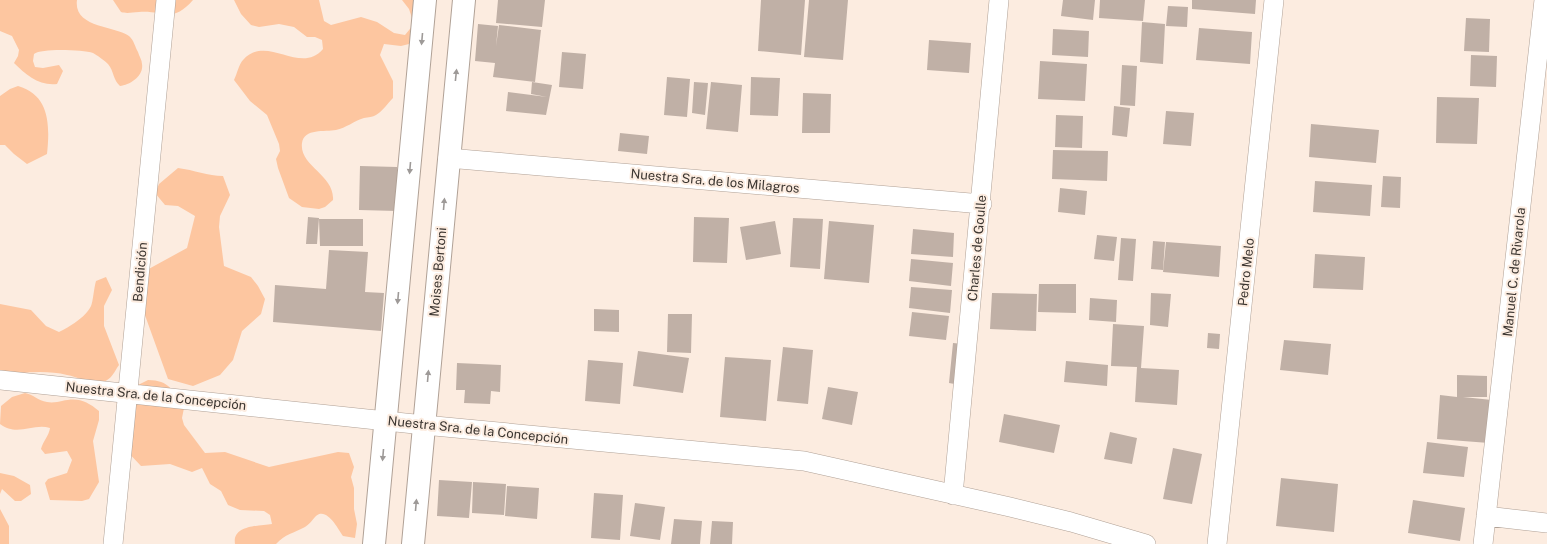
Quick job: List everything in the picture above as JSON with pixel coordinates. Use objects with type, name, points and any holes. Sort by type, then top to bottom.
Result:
[{"type":"street","name":"Bendición","points":[[113,544],[129,393],[166,0]]},
{"type":"street","points":[[374,544],[426,0]]},
{"type":"street","name":"Moises Bertoni","points":[[413,544],[464,0]]},
{"type":"street","name":"Charles de Goulle","points":[[953,495],[982,204],[999,0]]},
{"type":"street","name":"Pedro Melo","points":[[1217,544],[1274,0]]},
{"type":"street","name":"Manuel C. de Rivarola","points":[[1483,544],[1544,0]]},
{"type":"street","name":"Nuestra Sra. de los Milagros","points":[[448,158],[982,204]]},
{"type":"street","name":"Nuestra Sra. de la Concepción","points":[[0,380],[424,425],[804,461],[1071,522],[1146,544]]},
{"type":"street","points":[[1486,516],[1547,523]]},
{"type":"shaded area","points":[[0,0],[77,0],[78,9],[81,16],[88,21],[123,33],[131,38],[142,61],[142,68],[139,76],[132,82],[120,86],[108,64],[93,53],[72,50],[54,50],[34,54],[33,61],[35,67],[43,68],[59,65],[63,71],[57,84],[44,83],[33,79],[14,63],[18,56],[19,50],[12,36],[0,31]]},
{"type":"shaded area","points":[[113,0],[193,0],[179,12],[168,14],[121,12]]},
{"type":"shaded area","points":[[234,0],[319,0],[324,21],[331,25],[361,17],[377,22],[394,33],[405,35],[414,24],[409,9],[402,0],[423,0],[413,43],[401,46],[384,44],[380,55],[393,81],[393,98],[375,116],[360,119],[340,129],[311,133],[304,138],[302,143],[306,158],[329,184],[332,191],[333,200],[325,207],[319,209],[302,207],[289,198],[276,159],[280,151],[279,144],[267,115],[250,101],[234,80],[243,60],[252,53],[262,51],[273,52],[304,58],[314,56],[323,49],[322,40],[315,37],[307,37],[294,27],[279,24],[259,27],[251,25],[241,14]]},
{"type":"shaded area","points":[[18,86],[29,90],[36,96],[46,113],[48,123],[47,154],[27,164],[5,145],[0,145],[0,96],[10,89]]},
{"type":"shaded area","points":[[178,168],[223,176],[230,195],[220,216],[219,227],[224,266],[251,277],[265,299],[261,314],[242,331],[233,360],[220,375],[193,386],[168,379],[142,307],[145,271],[187,248],[195,216],[178,206],[165,205],[155,193],[159,184]]},
{"type":"shaded area","points":[[106,277],[112,290],[104,306],[104,326],[119,365],[111,377],[106,381],[98,383],[51,372],[25,373],[0,377],[0,304],[31,310],[46,326],[59,332],[81,318],[89,310],[92,304],[96,281]]},
{"type":"shaded area","points":[[148,380],[166,384],[174,392],[184,408],[182,418],[184,425],[205,453],[225,452],[269,467],[338,452],[349,453],[354,467],[351,477],[354,488],[354,509],[357,524],[355,538],[343,536],[332,520],[324,514],[320,514],[316,516],[307,526],[286,536],[276,544],[235,544],[235,538],[242,530],[254,526],[272,524],[270,515],[264,511],[240,510],[228,505],[221,491],[210,484],[202,468],[192,472],[170,464],[141,466],[124,448],[132,388]]},
{"type":"shaded area","points":[[25,393],[49,402],[73,399],[78,400],[86,402],[99,411],[99,420],[93,441],[99,482],[89,499],[82,501],[50,500],[45,483],[48,479],[67,473],[72,460],[67,451],[45,454],[41,449],[50,428],[37,427],[19,430],[6,428],[0,424],[1,406],[12,397]]},
{"type":"shaded area","points":[[0,473],[14,476],[30,485],[31,494],[21,501],[15,501],[2,489],[0,494]]},
{"type":"shaded area","points":[[0,509],[9,526],[9,544],[0,544]]},
{"type":"building","points":[[498,0],[545,0],[542,27],[496,23]]},
{"type":"building","points":[[761,0],[805,0],[801,55],[758,51]]},
{"type":"building","points":[[809,0],[848,0],[843,60],[804,57]]},
{"type":"building","points":[[1063,0],[1095,0],[1093,20],[1061,16]]},
{"type":"building","points":[[1100,0],[1145,0],[1143,21],[1099,18]]},
{"type":"building","points":[[1192,0],[1256,0],[1255,14],[1192,9]]},
{"type":"building","points":[[1168,6],[1188,7],[1187,27],[1166,26]]},
{"type":"building","points":[[1466,18],[1490,19],[1489,52],[1464,51]]},
{"type":"building","points":[[1142,22],[1165,24],[1163,64],[1140,62]]},
{"type":"building","points":[[478,24],[498,26],[496,46],[499,25],[541,30],[535,82],[493,77],[495,63],[475,61]]},
{"type":"building","points":[[1199,28],[1252,32],[1250,64],[1196,60]]},
{"type":"building","points":[[1053,29],[1089,31],[1088,57],[1052,55]]},
{"type":"building","points":[[929,40],[971,43],[969,73],[927,70]]},
{"type":"building","points":[[562,52],[586,54],[583,89],[559,87]]},
{"type":"building","points":[[1471,55],[1497,56],[1496,87],[1470,86]]},
{"type":"building","points":[[1040,61],[1087,64],[1085,101],[1038,99]]},
{"type":"building","points":[[1122,65],[1137,66],[1135,106],[1120,105]]},
{"type":"building","points":[[667,77],[690,79],[687,117],[664,115]]},
{"type":"building","points":[[751,77],[780,78],[778,116],[750,115]]},
{"type":"building","points":[[532,82],[552,85],[546,115],[506,111],[508,92],[547,97],[531,94]]},
{"type":"building","points":[[694,82],[708,83],[705,115],[692,113]]},
{"type":"building","points":[[711,82],[742,85],[738,132],[706,129]]},
{"type":"building","points":[[803,93],[831,94],[830,133],[802,133]]},
{"type":"building","points":[[1437,97],[1479,98],[1477,144],[1436,143]]},
{"type":"building","points":[[1114,106],[1130,108],[1127,137],[1112,135]]},
{"type":"building","points":[[1166,111],[1194,113],[1191,146],[1163,144]]},
{"type":"building","points":[[1056,115],[1083,116],[1082,148],[1055,147]]},
{"type":"building","points":[[1311,124],[1379,130],[1376,163],[1309,157]]},
{"type":"building","points":[[620,133],[649,136],[647,154],[618,151]]},
{"type":"building","points":[[1053,150],[1108,151],[1107,181],[1052,179]]},
{"type":"building","points":[[360,166],[397,167],[397,211],[359,210]]},
{"type":"building","points":[[1383,176],[1401,177],[1400,208],[1381,207]]},
{"type":"building","points":[[1315,181],[1372,185],[1370,216],[1313,212]]},
{"type":"building","points":[[1060,188],[1087,191],[1085,215],[1058,212]]},
{"type":"building","points":[[308,217],[319,218],[317,244],[306,244]]},
{"type":"building","points":[[694,217],[729,218],[727,263],[693,262]]},
{"type":"building","points":[[793,218],[823,219],[820,269],[790,267]]},
{"type":"building","points":[[319,219],[363,219],[363,246],[320,246]]},
{"type":"building","points":[[775,221],[781,254],[746,260],[740,227]]},
{"type":"building","points":[[829,221],[874,225],[869,283],[824,279]]},
{"type":"building","points":[[913,229],[954,233],[953,257],[911,254]]},
{"type":"building","points":[[1097,235],[1117,237],[1114,261],[1094,259]]},
{"type":"building","points":[[1121,238],[1136,239],[1133,281],[1118,280]]},
{"type":"building","points":[[1153,241],[1165,242],[1163,270],[1151,269]]},
{"type":"building","points":[[1166,242],[1221,246],[1219,277],[1163,272]]},
{"type":"building","points":[[329,250],[368,252],[365,292],[384,293],[381,331],[273,322],[275,285],[326,289]]},
{"type":"building","points":[[1315,254],[1365,257],[1363,290],[1313,288]]},
{"type":"building","points":[[911,259],[953,263],[951,286],[909,281]]},
{"type":"building","points":[[1039,284],[1076,284],[1076,313],[1038,312]]},
{"type":"building","points":[[911,287],[952,290],[950,313],[909,308]]},
{"type":"building","points":[[992,293],[1037,294],[1036,331],[990,329]]},
{"type":"building","points":[[1151,293],[1171,294],[1168,327],[1150,325]]},
{"type":"building","points":[[1090,298],[1117,300],[1116,322],[1089,320]]},
{"type":"building","points":[[594,309],[619,310],[619,332],[594,331]]},
{"type":"building","points":[[912,312],[949,316],[946,340],[909,336]]},
{"type":"building","points":[[668,314],[692,314],[691,353],[667,352]]},
{"type":"building","points":[[1113,324],[1144,326],[1141,368],[1179,370],[1177,405],[1135,402],[1137,367],[1111,366]]},
{"type":"building","points":[[1208,333],[1220,334],[1219,349],[1207,348]]},
{"type":"building","points":[[1284,340],[1331,344],[1328,375],[1280,370]]},
{"type":"building","points":[[953,343],[964,344],[960,385],[949,383]]},
{"type":"building","points":[[783,347],[813,350],[808,404],[777,401]]},
{"type":"building","points":[[638,351],[689,358],[683,393],[633,386]]},
{"type":"building","points":[[725,357],[771,360],[766,421],[720,417]]},
{"type":"building","points":[[588,360],[623,363],[620,404],[585,401]]},
{"type":"building","points":[[1066,361],[1108,365],[1107,386],[1064,382]]},
{"type":"building","points":[[457,363],[501,365],[500,392],[491,391],[490,404],[464,403],[465,390],[456,390]]},
{"type":"building","points":[[1457,375],[1487,376],[1487,397],[1463,397],[1492,400],[1489,443],[1437,439],[1440,395],[1457,397]]},
{"type":"building","points":[[828,387],[858,392],[852,425],[822,419]]},
{"type":"building","points":[[1004,414],[1060,425],[1054,453],[999,442]]},
{"type":"building","points":[[1110,432],[1137,438],[1132,464],[1104,459]]},
{"type":"building","points":[[1427,442],[1468,447],[1464,477],[1423,473]]},
{"type":"building","points":[[1173,448],[1202,454],[1192,504],[1163,499]]},
{"type":"building","points":[[1281,478],[1338,484],[1334,532],[1276,526]]},
{"type":"building","points":[[439,480],[472,482],[469,518],[437,516]]},
{"type":"building","points":[[473,482],[506,484],[504,515],[472,513]]},
{"type":"building","points":[[507,486],[539,488],[537,519],[505,516]]},
{"type":"building","points":[[594,493],[623,495],[620,540],[591,538]]},
{"type":"building","points":[[1413,500],[1465,508],[1460,541],[1408,533]]},
{"type":"building","points":[[635,503],[665,507],[660,540],[630,536]]},
{"type":"building","points":[[674,519],[702,521],[700,544],[671,544]]},
{"type":"building","points":[[712,521],[733,522],[732,544],[710,544]]}]
